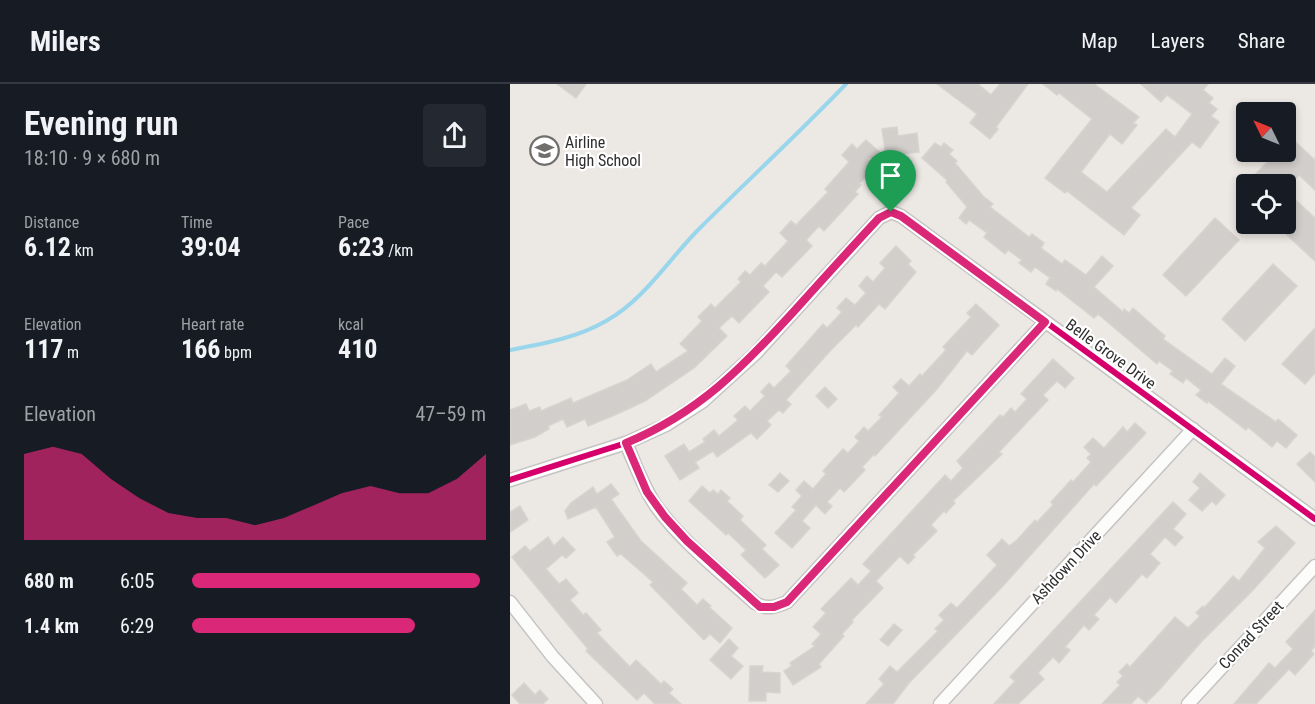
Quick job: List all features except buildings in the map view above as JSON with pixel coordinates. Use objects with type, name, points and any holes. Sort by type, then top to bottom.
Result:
[{"type":"street","name":"Belle Grove Drive","points":[[626,443],[666,425],[720,388],[756,353],[879,218],[891,212],[901,216],[1315,519]]},
{"type":"street","points":[[510,480],[626,443],[647,492],[665,517],[687,541],[754,603],[760,607],[774,607],[787,602],[1045,322]]},
{"type":"street","name":"Ashdown Drive","points":[[940,704],[1193,429]]},
{"type":"street","name":"Conrad Street","points":[[1188,704],[1315,567]]},
{"type":"street","points":[[510,603],[553,657],[596,704]]},
{"type":"waterway","points":[[510,350],[547,343],[595,327],[633,302],[699,229],[846,84]]},
{"type":"cycle path","points":[[510,480],[626,443],[666,425],[702,402],[756,353],[879,218],[891,212],[901,216],[1315,519]]},
{"type":"cycle path","points":[[626,443],[651,499],[678,532],[755,603],[767,607],[779,605],[787,602],[1045,322]]},
{"type":"place","name":"Airline High School","points":[[544,151]]},
{"type":"route","points":[[891,212],[901,216],[1045,322],[787,602],[774,607],[760,607],[687,541],[665,517],[647,492],[626,443],[666,425],[720,388],[756,353],[879,218],[891,212]]}]
